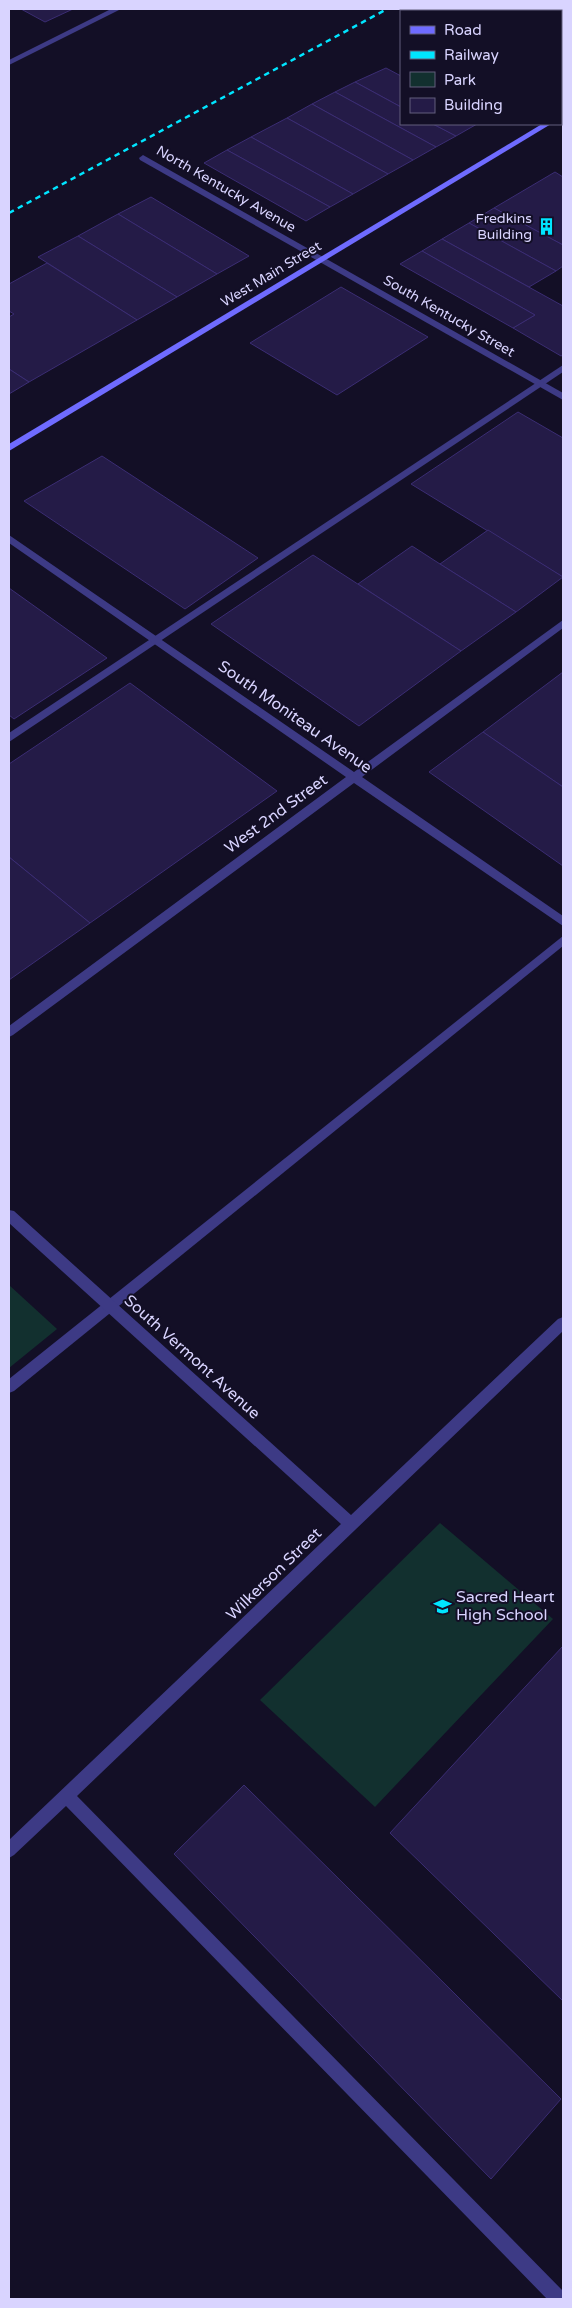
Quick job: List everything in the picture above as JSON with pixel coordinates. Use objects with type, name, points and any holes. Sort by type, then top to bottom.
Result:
[{"type":"main road","name":"West Main Street","points":[[9,448],[545,125]]},
{"type":"street","points":[[9,62],[117,9]]},
{"type":"street","name":"North Kentucky Avenue","points":[[143,158],[322,259]]},
{"type":"street","name":"South Kentucky Street","points":[[322,259],[563,397]]},
{"type":"street","points":[[9,738],[563,368]]},
{"type":"street","name":"South Moniteau Avenue","points":[[9,538],[563,922]]},
{"type":"street","name":"West 2nd Street","points":[[9,1032],[563,623]]},
{"type":"street","points":[[9,1386],[563,940]]},
{"type":"street","name":"South Vermont Avenue","points":[[9,1215],[351,1524]]},
{"type":"street","name":"Wilkerson Street","points":[[9,1850],[563,1323]]},
{"type":"street","points":[[66,1795],[559,2299]]},
{"type":"green space","points":[[9,1285],[57,1329],[9,1368]]},
{"type":"green space","points":[[440,1523],[553,1619],[375,1807],[260,1700]]},
{"type":"building","points":[[21,9],[73,9],[45,22]]},
{"type":"building","points":[[386,68],[400,75],[400,106],[355,82]]},
{"type":"building","points":[[355,82],[400,106],[400,125],[435,125],[456,136],[436,147],[335,92]]},
{"type":"building","points":[[335,92],[436,147],[413,160],[312,104]]},
{"type":"building","points":[[312,104],[413,160],[388,174],[287,118]]},
{"type":"building","points":[[287,118],[388,174],[353,194],[251,137]]},
{"type":"building","points":[[435,125],[475,125],[456,136]]},
{"type":"building","points":[[251,137],[353,194],[330,207],[227,150]]},
{"type":"building","points":[[227,150],[330,207],[306,221],[204,163]]},
{"type":"building","name":"Fredkins Building","points":[[555,172],[563,177],[563,245],[494,208]]},
{"type":"building","points":[[151,197],[249,256],[217,274],[118,214]]},
{"type":"building","points":[[494,208],[563,245],[563,266],[556,271],[469,223]]},
{"type":"building","points":[[118,214],[217,274],[177,297],[78,236]]},
{"type":"building","points":[[469,223],[556,271],[529,287],[442,239]]},
{"type":"building","points":[[78,236],[177,297],[137,320],[38,257]]},
{"type":"building","points":[[442,239],[563,306],[563,355],[561,356],[513,328],[535,315],[422,251]]},
{"type":"building","points":[[422,251],[535,315],[513,328],[400,264]]},
{"type":"building","points":[[47,263],[137,320],[29,382],[9,369],[9,317],[14,314],[9,311],[9,284]]},
{"type":"building","points":[[341,287],[428,337],[337,395],[250,343]]},
{"type":"building","points":[[9,369],[29,382],[9,394]]},
{"type":"building","points":[[518,412],[563,438],[563,577],[411,484]]},
{"type":"building","points":[[102,456],[258,558],[185,609],[24,501]]},
{"type":"building","points":[[488,530],[563,577],[516,612],[440,564]]},
{"type":"building","points":[[412,546],[516,612],[461,651],[358,584]]},
{"type":"building","points":[[313,555],[461,651],[359,726],[211,624]]},
{"type":"building","points":[[9,588],[107,658],[14,719],[9,715]]},
{"type":"building","points":[[563,672],[563,787],[483,732]]},
{"type":"building","points":[[130,683],[277,791],[90,923],[9,857],[9,764]]},
{"type":"building","points":[[483,732],[563,787],[563,866],[429,772]]},
{"type":"building","points":[[9,857],[90,923],[9,980]]},
{"type":"building","name":"Sacred Heart High School","points":[[563,1646],[563,2001],[390,1833]]},
{"type":"building","points":[[244,1785],[561,2099],[491,2179],[174,1854]]},
{"type":"railway","points":[[9,213],[387,9]]},
{"type":"place","name":"Fredkins Building","points":[[546,226]]},
{"type":"place","name":"Sacred Heart High School","points":[[442,1606]]}]
